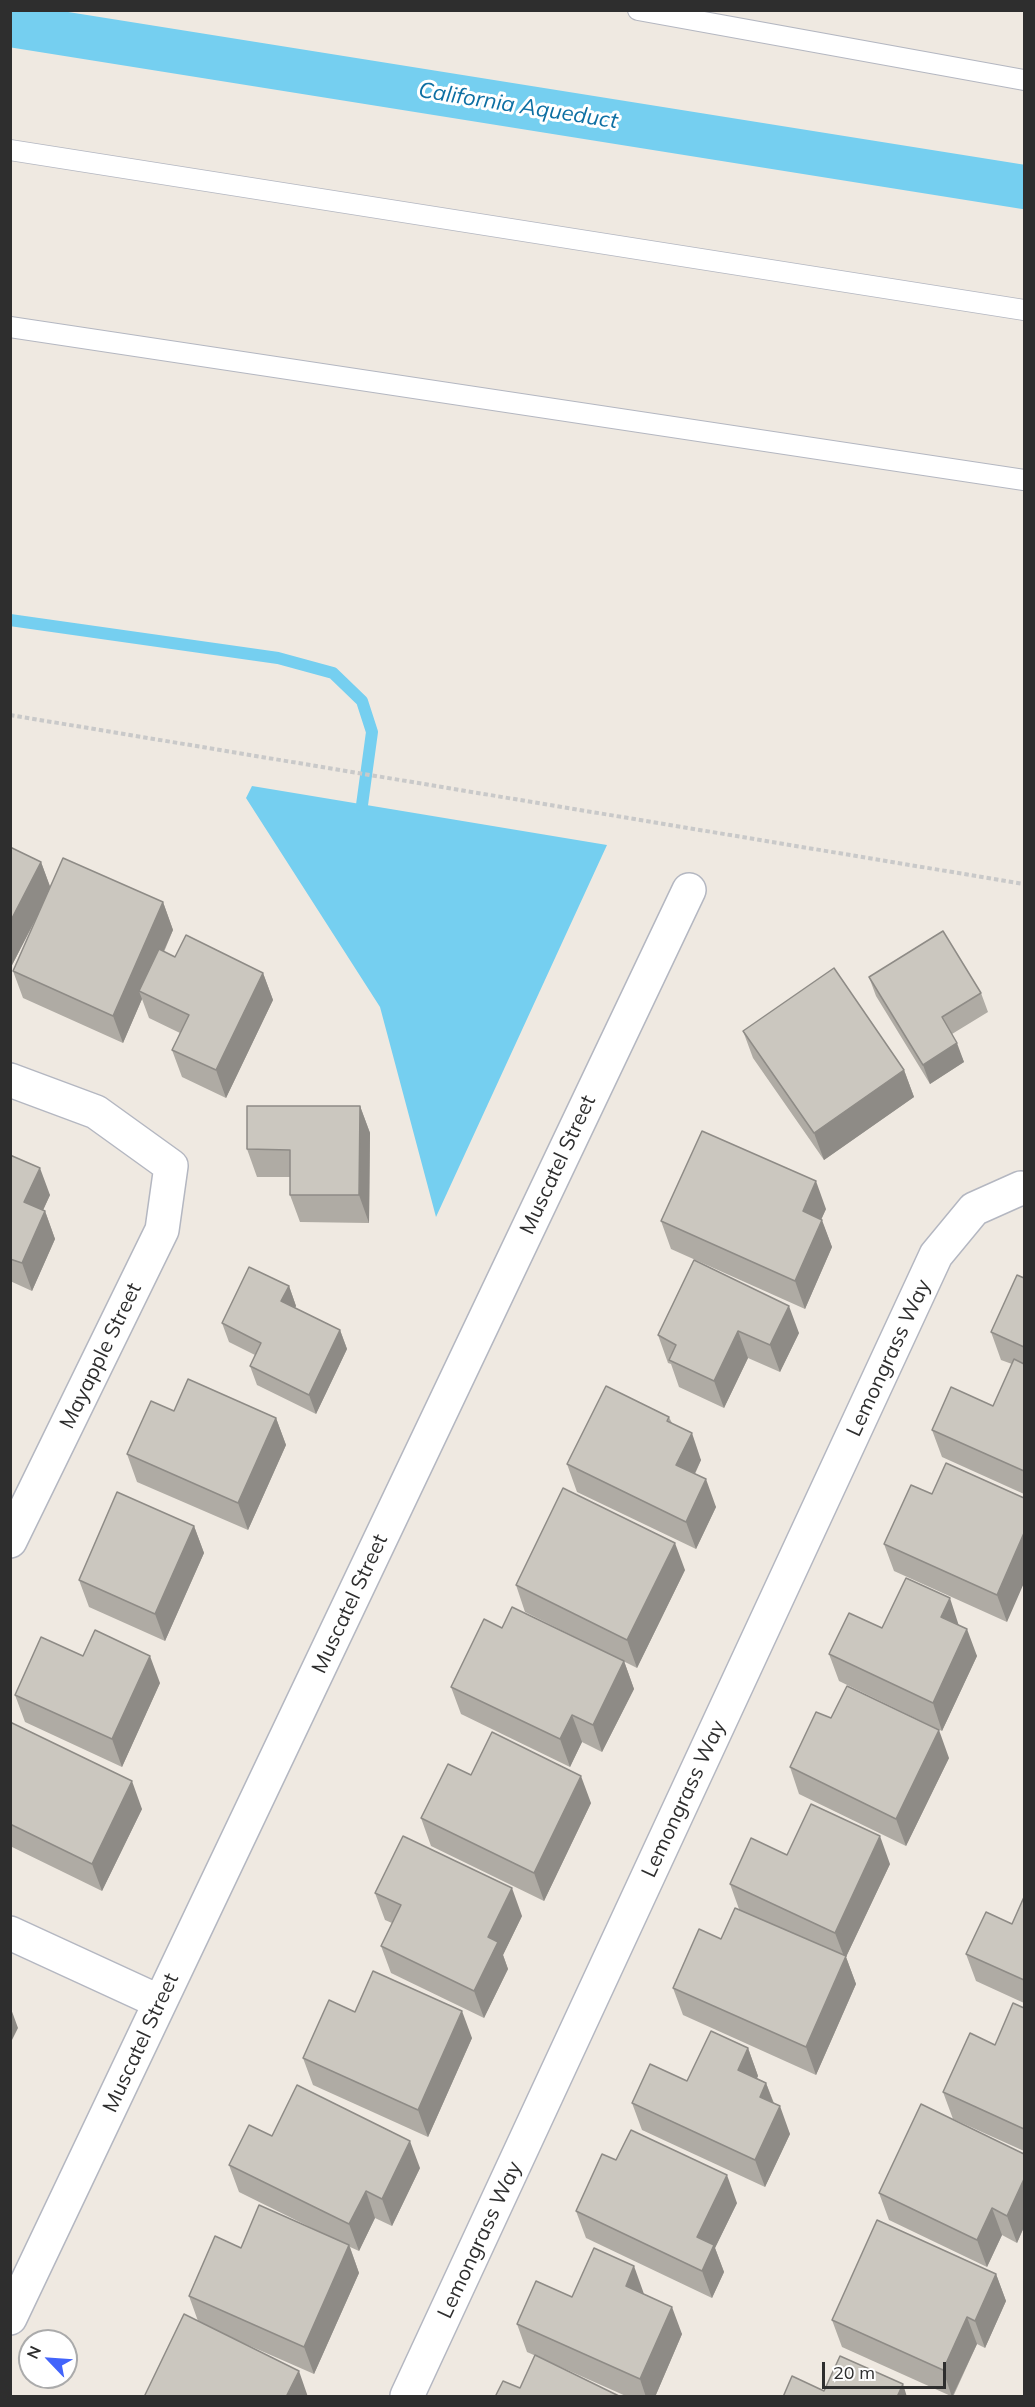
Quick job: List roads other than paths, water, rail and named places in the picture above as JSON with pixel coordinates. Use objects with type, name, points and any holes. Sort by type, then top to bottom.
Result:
[{"type":"street","name":"Muscatel Street","points":[[10,2318],[689,890]]},
{"type":"street","name":"Mayapple Street","points":[[10,1080],[96,1112],[171,1166],[162,1230],[10,1541]]},
{"type":"street","name":"Lemongrass Way","points":[[407,2397],[936,1255],[974,1209],[1021,1188],[1024,1189]]},
{"type":"street","points":[[10,1933],[160,2002]]},
{"type":"lane","points":[[638,10],[1024,80]]},
{"type":"lane","points":[[10,150],[1024,310]]},
{"type":"lane","points":[[10,327],[1024,480]]},
{"type":"water","points":[[252,786],[607,845],[436,1217],[380,1007],[246,798]]},
{"type":"waterway","name":"California Aqueduct","points":[[10,25],[1024,187]]},
{"type":"waterway","points":[[10,620],[278,658],[333,673],[362,701],[372,732],[362,805]]}]
